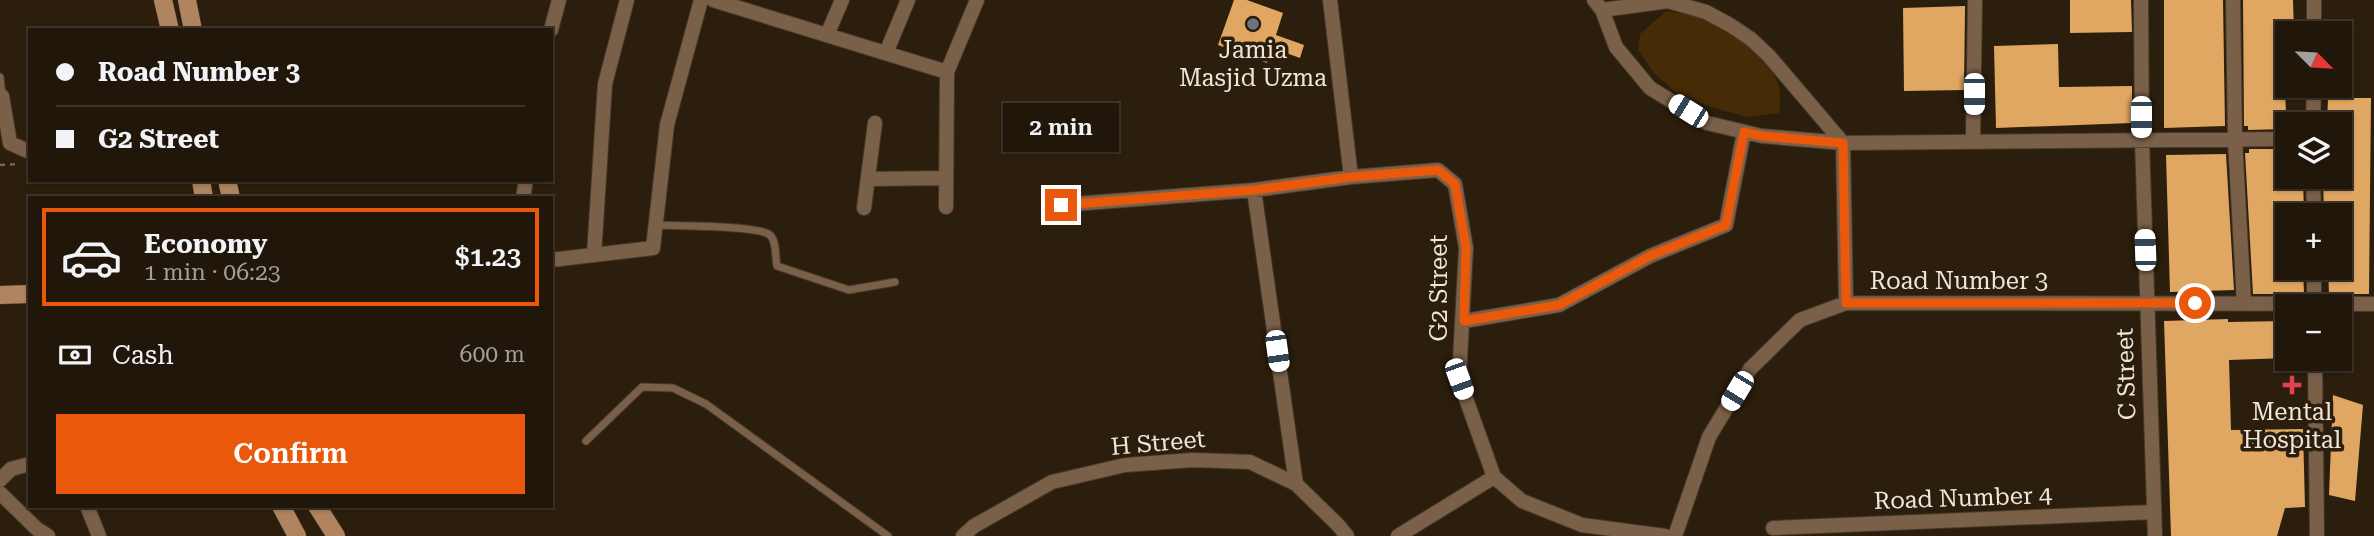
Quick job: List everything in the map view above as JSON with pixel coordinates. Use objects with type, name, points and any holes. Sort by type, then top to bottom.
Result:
[{"type":"main road","points":[[163,0],[170,28]]},
{"type":"main road","points":[[187,0],[193,28]]},
{"type":"main road","points":[[0,295],[28,294]]},
{"type":"main road","points":[[282,508],[297,536]]},
{"type":"main road","points":[[318,508],[336,536]]},
{"type":"street","points":[[552,28],[559,0]]},
{"type":"street","points":[[594,255],[605,84],[627,0]]},
{"type":"street","points":[[553,260],[653,248],[667,125],[701,0]]},
{"type":"street","points":[[713,0],[947,72]]},
{"type":"street","points":[[759,14],[766,0]]},
{"type":"street","points":[[827,35],[842,0]]},
{"type":"street","points":[[886,54],[908,0]]},
{"type":"street","points":[[946,207],[947,72],[977,0]]},
{"type":"street","points":[[1330,0],[1351,177]]},
{"type":"street","points":[[1973,140],[1975,0]]},
{"type":"street","name":"C Street","points":[[2141,0],[2142,140],[2155,536]]},
{"type":"street","points":[[2233,0],[2235,140],[2244,303]]},
{"type":"street","points":[[2314,0],[2314,21]]},
{"type":"street","points":[[1846,303],[1843,143],[1769,56],[1751,39],[1730,25],[1706,12],[1668,1],[1598,5],[1616,47],[1650,88],[1707,123],[1762,136],[1843,143],[2275,139]]},
{"type":"street","points":[[1,96],[10,143],[28,151]]},
{"type":"street","points":[[864,208],[876,123]]},
{"type":"street","points":[[1464,321],[1559,305],[1650,256],[1726,225],[1744,132]]},
{"type":"street","name":"G2 Street","points":[[1061,205],[1254,190],[1351,177],[1438,170],[1455,184],[1466,248],[1459,379],[1494,477]]},
{"type":"street","points":[[868,179],[946,178]]},
{"type":"street","points":[[1254,190],[1296,484]]},
{"type":"street","name":"Road Number 3","points":[[1675,536],[1709,437],[1750,369],[1800,320],[1846,303],[2275,304]]},
{"type":"street","name":"Road Number 3","points":[[2352,304],[2374,304]]},
{"type":"street","points":[[2315,371],[2318,536]]},
{"type":"street","name":"H Street","points":[[963,536],[974,526],[1052,482],[1125,465],[1193,460],[1251,461],[1296,484],[1347,536]]},
{"type":"street","points":[[0,480],[11,469],[28,465]]},
{"type":"street","points":[[1398,536],[1494,477],[1522,500],[1582,525],[1665,536]]},
{"type":"street","points":[[0,493],[37,529],[48,536]]},
{"type":"street","points":[[88,508],[99,536]]},
{"type":"street","name":"Road Number 4","points":[[1773,528],[1888,530],[2154,512]]},
{"type":"lane","points":[[0,77],[1,96]]},
{"type":"lane","points":[[655,225],[764,232],[774,241],[777,266],[849,290],[895,282]]},
{"type":"lane","points":[[586,441],[642,387],[673,388],[706,404],[888,536]]},
{"type":"shaded area","points":[[1666,11],[1690,15],[1716,25],[1753,51],[1777,81],[1779,113],[1747,117],[1708,106],[1677,93],[1654,73],[1638,50],[1640,34]]},
{"type":"building","name":"Jamia Masjid Uzma","points":[[1234,0],[1247,0],[1283,13],[1276,35],[1304,45],[1300,58],[1272,48],[1267,63],[1218,45]]},
{"type":"building","points":[[2070,0],[2131,0],[2132,32],[2070,33]]},
{"type":"building","points":[[2164,0],[2223,0],[2225,126],[2164,128]]},
{"type":"building","points":[[2243,0],[2293,0],[2294,21],[2275,21],[2275,98],[2285,98],[2286,112],[2275,112],[2275,129],[2248,130],[2248,126],[2244,126]]},
{"type":"building","points":[[1965,6],[1964,90],[1904,91],[1903,8]]},
{"type":"building","points":[[2058,44],[2059,87],[2132,86],[2132,123],[1996,128],[1994,46]]},
{"type":"building","points":[[2328,98],[2371,98],[2369,294],[2329,294],[2328,280],[2352,280],[2352,203],[2324,203],[2323,189],[2352,189],[2352,112],[2327,112]]},
{"type":"building","points":[[2249,149],[2275,149],[2275,189],[2303,189],[2304,203],[2275,203],[2275,280],[2303,280],[2304,294],[2253,294],[2245,153],[2249,153]]},
{"type":"building","points":[[2226,154],[2234,290],[2170,292],[2166,155]]},
{"type":"building","points":[[2228,319],[2228,322],[2275,321],[2275,358],[2229,360],[2231,430],[2303,429],[2305,507],[2285,508],[2277,536],[2171,536],[2164,321]]},
{"type":"building","points":[[2333,395],[2363,405],[2355,501],[2329,495]]},
{"type":"place","name":"Jamia Masjid Uzma","points":[[1253,24]]},
{"type":"place","name":"Mental Hospital","points":[[2292,385]]},
{"type":"route","points":[[1061,205],[1254,190],[1351,177],[1438,170],[1455,184],[1466,248],[1464,321],[1559,305],[1650,256],[1726,225],[1744,132],[1843,143],[1846,303],[2195,303]]}]
